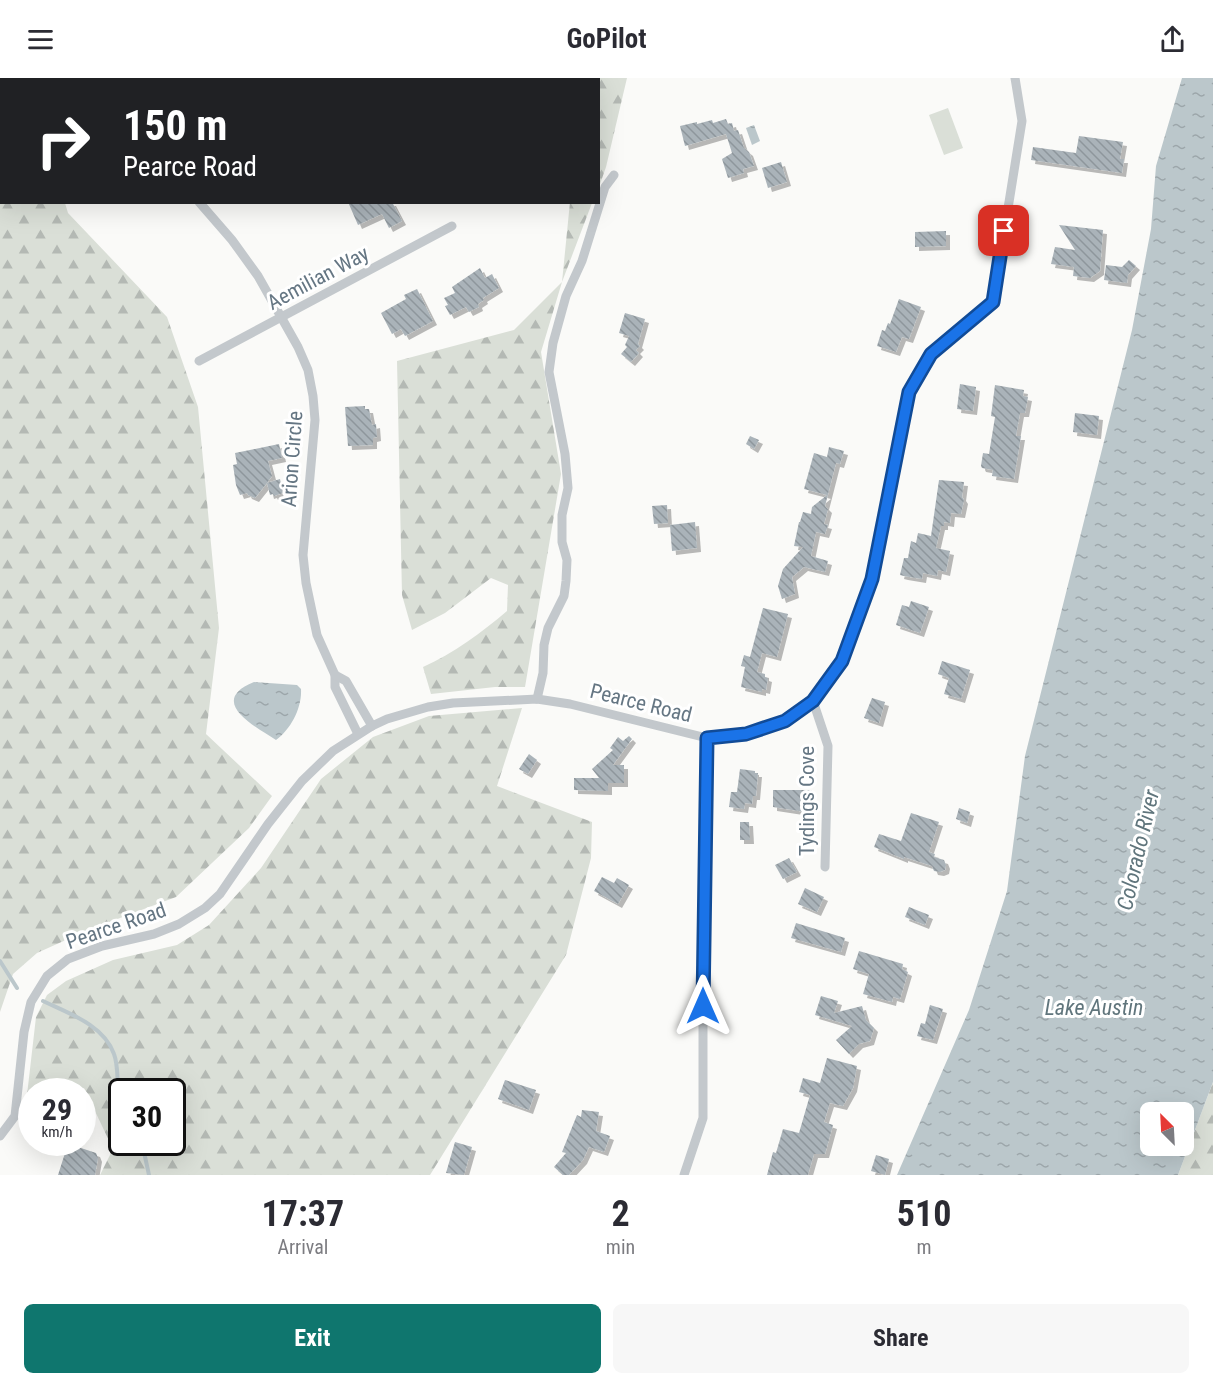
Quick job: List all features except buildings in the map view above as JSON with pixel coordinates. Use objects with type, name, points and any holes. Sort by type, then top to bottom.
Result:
[{"type":"street","name":"Pearce Road","points":[[0,1136],[15,1116],[24,1032],[31,1002],[46,976],[68,958],[102,946],[154,934],[179,924],[205,908],[220,894],[268,824],[302,781],[333,752],[372,726],[387,718],[428,707],[453,703],[537,699],[570,704],[707,738],[746,734],[785,721],[813,701],[842,661],[872,579],[909,392],[931,354],[993,302],[1022,122],[1015,78]]},
{"type":"street","points":[[600,203],[605,187],[614,175]]},
{"type":"street","name":"Arion Circle","points":[[201,204],[244,255],[270,296],[308,370],[315,420],[303,555],[317,635],[335,675],[335,687],[358,734]]},
{"type":"street","points":[[537,699],[543,673],[544,645],[548,628],[564,596],[567,560],[562,542],[562,515],[568,488],[565,454],[549,372],[553,343],[566,296],[582,261],[600,204]]},
{"type":"street","name":"Aemilian Way","points":[[199,361],[452,226]]},
{"type":"street","name":"Arion Circle","points":[[335,675],[346,681],[372,726]]},
{"type":"street","name":"Tydings Cove","points":[[813,701],[828,746],[825,867]]},
{"type":"street","points":[[684,1175],[703,1118],[703,914],[707,738]]},
{"type":"green space","points":[[600,78],[627,78],[600,184]]},
{"type":"green space","points":[[948,108],[963,148],[944,155],[929,115]]},
{"type":"green space","points":[[0,204],[65,204],[68,213],[167,317],[198,407],[219,628],[206,734],[272,796],[249,828],[176,897],[88,930],[37,953],[13,974],[0,1012]]},
{"type":"green space","points":[[570,204],[592,204],[562,282]]},
{"type":"green space","points":[[562,282],[541,352],[561,474],[525,687],[495,687],[431,694],[423,667],[467,642],[507,611],[508,585],[491,578],[445,613],[412,630],[402,595],[397,361],[514,330]]},
{"type":"green space","points":[[522,708],[497,786],[592,822],[591,858],[566,955],[430,1175],[100,1175],[110,1156],[186,1156],[186,1078],[108,1078],[108,1138],[96,1113],[96,1078],[29,1078],[36,1017],[47,995],[66,981],[113,960],[177,945],[209,925],[261,868],[321,779],[373,737],[429,716]]},
{"type":"green space","points":[[1213,1082],[1213,1175],[1178,1175],[1185,1156],[1194,1156],[1194,1132]]},
{"type":"water","name":"Lake Austin","points":[[1182,78],[1213,78],[1213,1082],[1194,1132],[1194,1102],[1140,1102],[1140,1156],[1185,1156],[1178,1175],[897,1175],[969,1010],[1007,891],[1025,756],[1132,330],[1151,229],[1156,166]]},
{"type":"water","points":[[754,125],[760,141],[752,145],[746,128]]},
{"type":"water","points":[[254,682],[297,685],[301,689],[300,703],[294,718],[276,740],[247,721],[235,705],[235,697],[241,689]]},
{"type":"waterway","points":[[0,961],[17,988]]},
{"type":"waterway","points":[[43,1001],[74,1015],[102,1035],[114,1054],[118,1078]]},
{"type":"waterway","points":[[145,1156],[149,1175]]},
{"type":"route","points":[[703,1006],[704,813],[707,738],[746,734],[785,721],[813,701],[842,661],[872,579],[909,392],[931,354],[993,302],[1004,231]]},
{"type":"water label","name":"Colorado River","points":[[1138,850]]}]
